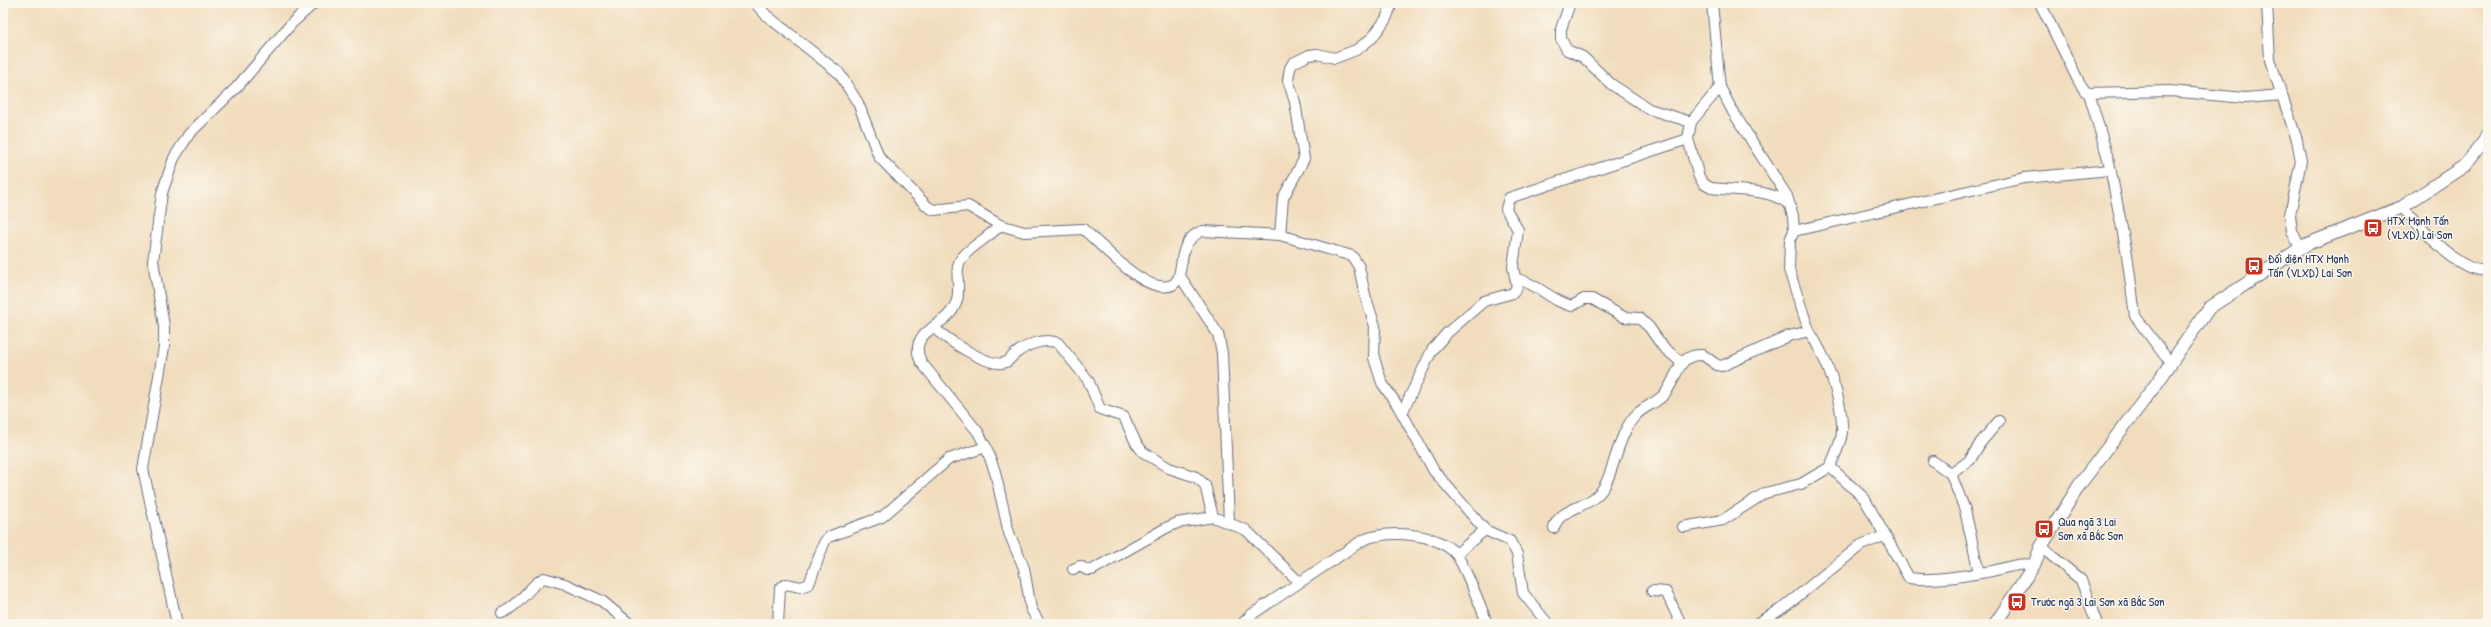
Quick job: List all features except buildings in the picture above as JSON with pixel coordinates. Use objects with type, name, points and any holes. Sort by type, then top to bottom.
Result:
[{"type":"street","points":[[177,624],[143,469],[164,347],[164,326],[153,261],[162,193],[174,158],[189,134],[237,87],[292,23],[314,3]]},
{"type":"street","points":[[755,3],[766,15],[839,73],[858,103],[879,157],[928,207],[934,210],[968,206],[1000,225],[1024,232],[1083,230],[1111,255],[1150,283],[1165,287],[1177,282],[1180,276],[1183,248],[1193,234],[1202,231],[1280,235],[1347,253],[1357,260],[1375,326],[1374,358],[1382,383],[1402,413],[1434,471],[1485,530],[1510,541],[1517,554],[1522,593],[1548,624]]},
{"type":"street","points":[[1280,235],[1284,198],[1304,159],[1295,102],[1288,80],[1290,68],[1293,63],[1309,55],[1317,54],[1335,58],[1356,50],[1372,38],[1386,20],[1392,3]]},
{"type":"street","points":[[1570,3],[1561,29],[1561,40],[1567,50],[1583,57],[1610,84],[1649,109],[1691,122]]},
{"type":"street","points":[[1683,527],[1723,520],[1765,493],[1801,484],[1830,467],[1842,433],[1840,413],[1827,368],[1816,342],[1808,331],[1788,270],[1790,240],[1794,231],[1789,204],[1772,171],[1730,107],[1720,87],[1712,3]]},
{"type":"street","points":[[2040,3],[2079,82],[2085,91],[2090,93],[2170,91],[2245,98],[2282,95]]},
{"type":"street","points":[[2267,3],[2270,60],[2298,140],[2301,161],[2290,215],[2292,231],[2300,248]]},
{"type":"street","points":[[1720,87],[1691,122],[1688,139],[1699,178],[1704,184],[1711,188],[1767,193],[1780,197],[1789,204]]},
{"type":"street","points":[[2090,93],[2110,170],[2127,254],[2136,316],[2170,364]]},
{"type":"street","points":[[1995,624],[2034,564],[2041,547],[2080,484],[2170,364],[2209,308],[2300,248],[2402,207],[2464,166],[2488,135]]},
{"type":"street","points":[[1402,413],[1432,350],[1452,328],[1484,301],[1513,293],[1517,287],[1513,267],[1518,230],[1506,209],[1509,198],[1688,139]]},
{"type":"street","points":[[1794,231],[2024,178],[2110,170]]},
{"type":"street","points":[[2402,207],[2435,241],[2464,266],[2480,271],[2488,270]]},
{"type":"street","points":[[1000,225],[992,235],[960,260],[958,268],[957,302],[949,315],[918,341],[918,356],[978,432],[986,447],[995,472],[1008,533],[1024,568],[1031,609],[1040,624]]},
{"type":"street","points":[[1180,276],[1218,334],[1222,353],[1229,522]]},
{"type":"street","points":[[1516,278],[1537,285],[1562,304],[1572,306],[1584,299],[1592,299],[1624,316],[1639,318],[1649,327],[1663,347],[1681,362]]},
{"type":"street","points":[[933,327],[950,340],[994,364],[1006,362],[1020,351],[1041,342],[1053,341],[1058,343],[1088,380],[1100,409],[1124,417],[1139,448],[1168,468],[1196,478],[1205,485],[1213,517]]},
{"type":"street","points":[[1554,528],[1556,519],[1560,516],[1587,504],[1598,496],[1632,420],[1636,414],[1666,394],[1681,362],[1696,354],[1703,355],[1717,365],[1722,366],[1789,336],[1808,331]]},
{"type":"street","points":[[1951,474],[1970,460],[1981,442],[2000,421]]},
{"type":"street","points":[[778,624],[780,588],[786,584],[801,587],[809,584],[824,543],[828,537],[882,517],[949,459],[986,447]]},
{"type":"street","points":[[1933,461],[1951,474],[1965,510],[1980,573]]},
{"type":"street","points":[[1830,467],[1864,498],[1909,578],[1980,573],[2020,563],[2034,564]]},
{"type":"street","points":[[1073,569],[1080,566],[1087,570],[1092,570],[1177,523],[1213,517],[1229,522],[1252,535],[1299,582]]},
{"type":"street","points":[[1456,554],[1485,530]]},
{"type":"street","points":[[1242,624],[1251,615],[1363,540],[1374,536],[1404,534],[1423,537],[1441,544],[1456,554],[1487,624]]},
{"type":"street","points":[[1756,624],[1783,608],[1861,545],[1884,536]]},
{"type":"street","points":[[2041,547],[2081,580],[2097,624]]},
{"type":"street","points":[[502,613],[514,608],[537,582],[544,578],[565,584],[602,601],[630,624]]},
{"type":"street","points":[[1652,591],[1666,592],[1681,624]]},
{"type":"place","name":"HTX Mạnh Tấn (VLXD) Lai Sơn","points":[[2373,228]]},
{"type":"place","name":"Đối diện HTX Mạnh Tấn (VLXD) Lai Sơn","points":[[2254,266]]},
{"type":"place","name":"Qua ngã 3 Lai Sơn xã Bắc Sơn","points":[[2044,529]]},
{"type":"place","name":"Trước ngã 3 Lai Sơn xã Bắc Sơn","points":[[2017,602]]}]
